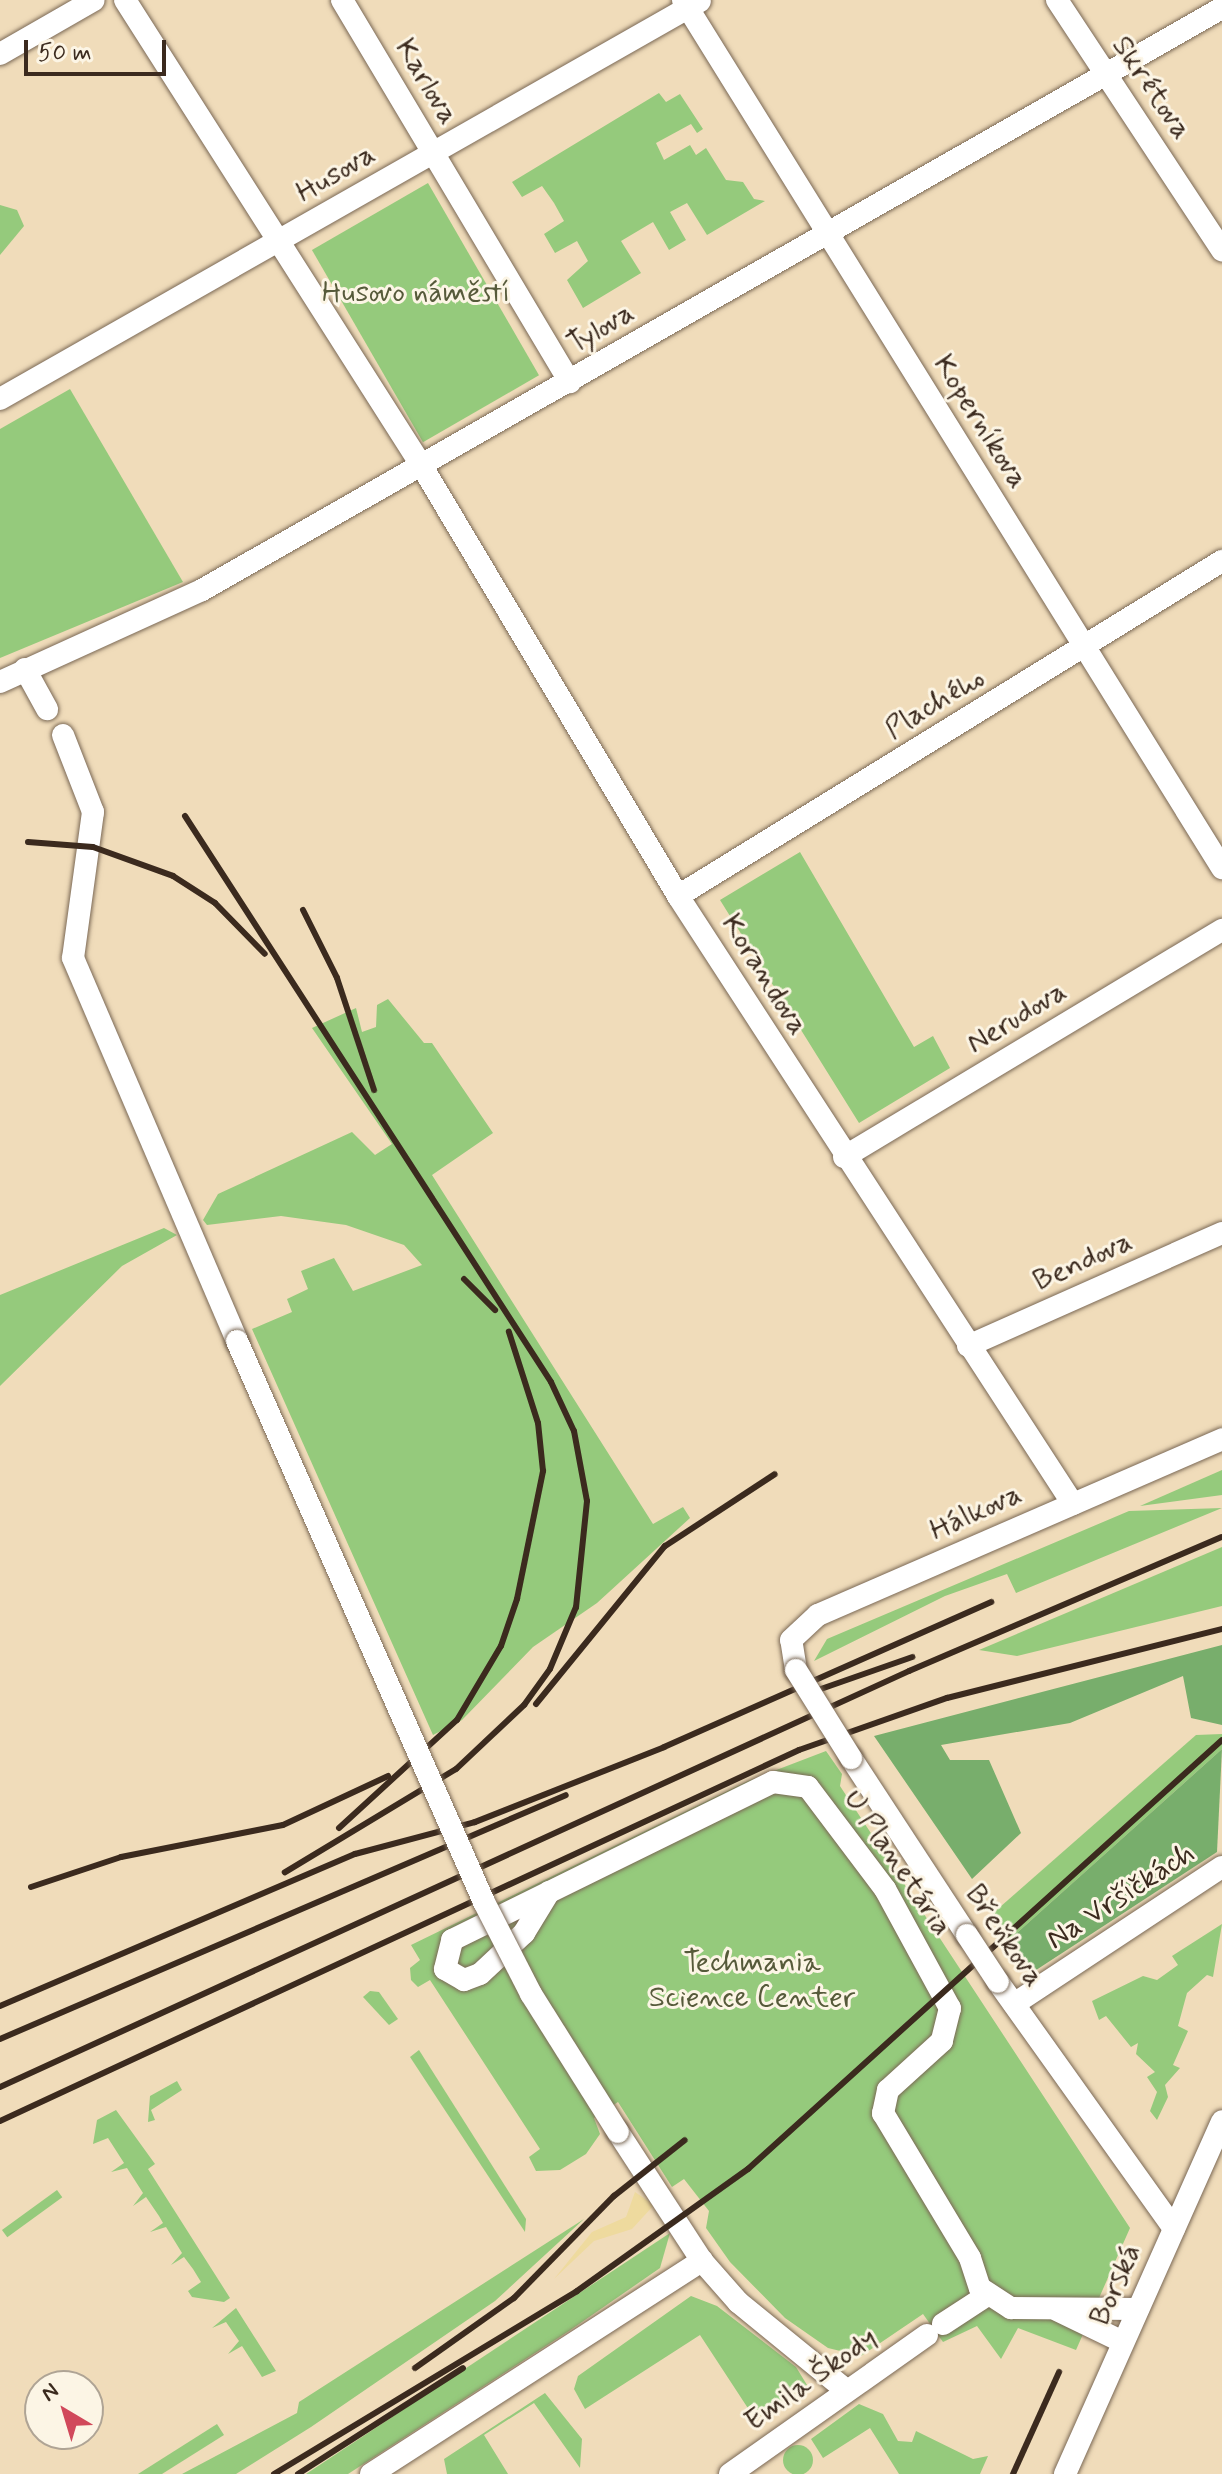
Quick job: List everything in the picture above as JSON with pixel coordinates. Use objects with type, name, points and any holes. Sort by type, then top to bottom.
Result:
[{"type":"street","points":[[0,54],[94,0]]},
{"type":"street","points":[[125,0],[281,240],[423,468]]},
{"type":"street","name":"Karlova","points":[[342,0],[433,153]]},
{"type":"street","name":"Skrétova","points":[[1057,0],[1222,250]]},
{"type":"street","name":"Husova","points":[[0,399],[691,3]]},
{"type":"street","name":"Koperníkova","points":[[691,3],[828,232],[1222,868]]},
{"type":"street","name":"Tylova","points":[[0,682],[202,590],[423,468],[828,232],[1222,8]]},
{"type":"street","points":[[433,153],[570,382]]},
{"type":"street","name":"Korandova","points":[[423,468],[678,896],[844,1157],[1073,1504]]},
{"type":"street","name":"Plachého","points":[[678,896],[1087,647],[1222,561]]},
{"type":"street","points":[[25,669],[47,709]]},
{"type":"street","points":[[63,735],[93,812],[73,958],[237,1341],[484,1902],[531,1994],[702,2261],[738,2302],[846,2390]]},
{"type":"street","name":"Nerudova","points":[[844,1157],[1222,930]]},
{"type":"street","name":"Bendova","points":[[968,1346],[1222,1233]]},
{"type":"street","name":"Hálkova","points":[[796,1670],[791,1640],[818,1615],[1222,1439]]},
{"type":"street","name":"Břeňkova","points":[[796,1670],[998,1982],[1174,2229]]},
{"type":"street","name":"U Planetária","points":[[549,1892],[524,1933],[480,1974],[464,1980],[445,1969],[452,1940],[549,1892],[773,1782],[808,1787],[885,1889],[950,2008],[942,2041],[888,2090],[883,2113],[986,2296]]},
{"type":"street","name":"Na Vršíčkách","points":[[1014,2004],[1222,1867]]},
{"type":"street","name":"Borská","points":[[1065,2474],[1222,2121]]},
{"type":"street","points":[[371,2474],[702,2261]]},
{"type":"street","points":[[986,2296],[1011,2308],[1138,2309]]},
{"type":"street","name":"Emila Škody","points":[[730,2474],[816,2419],[846,2390],[986,2296]]},
{"type":"street","points":[[1049,2307],[1123,2342]]},
{"type":"green space","points":[[659,93],[666,102],[680,94],[703,129],[697,133],[691,124],[656,143],[664,160],[690,145],[696,155],[706,148],[726,180],[743,182],[754,199],[765,201],[707,235],[687,203],[670,212],[686,240],[669,250],[653,222],[621,241],[641,273],[583,308],[567,280],[588,261],[577,241],[555,253],[544,234],[564,221],[554,203],[542,186],[522,197],[512,182]]},
{"type":"green space","name":"Husovo náměstí","points":[[428,183],[539,375],[423,442],[312,250]]},
{"type":"green space","points":[[0,205],[17,210],[24,226],[0,255]]},
{"type":"green space","points":[[70,389],[183,582],[0,658],[0,429]]},
{"type":"green space","points":[[800,852],[914,1047],[933,1036],[950,1068],[859,1123],[720,900]]},
{"type":"green space","points":[[388,999],[424,1043],[432,1043],[493,1133],[432,1175],[653,1524],[683,1507],[690,1518],[597,1603],[533,1647],[462,1720],[433,1735],[252,1329],[292,1312],[287,1299],[308,1289],[301,1271],[334,1258],[353,1291],[422,1265],[404,1245],[346,1225],[281,1216],[207,1225],[203,1220],[218,1194],[352,1132],[375,1155],[392,1144],[312,1028],[356,1008],[362,1032],[376,1027],[377,1005]]},
{"type":"green space","points":[[164,1228],[177,1235],[122,1266],[0,1386],[0,1295]]},
{"type":"green space","points":[[1222,1470],[1222,1495],[1140,1506]]},
{"type":"green space","points":[[1222,1508],[1016,1593],[1007,1574],[945,1596],[814,1661],[827,1639],[1129,1511]]},
{"type":"green space","points":[[1222,1547],[1222,1606],[1017,1656],[979,1650]]},
{"type":"green space","points":[[1222,1645],[1222,1725],[1191,1718],[1183,1676],[1070,1723],[941,1745],[950,1760],[989,1760],[1021,1833],[972,1879],[874,1736]]},
{"type":"green space","points":[[1222,1734],[1222,1749],[1009,1940],[992,1914],[1196,1735]]},
{"type":"green space","points":[[1222,1749],[1217,1852],[1030,1974],[1009,1940]]},
{"type":"green space","name":"Techmania Science Center","points":[[826,1751],[842,1774],[840,1786],[1130,2228],[1076,2350],[1018,2328],[1001,2359],[977,2326],[943,2342],[923,2314],[861,2356],[828,2348],[785,2318],[730,2262],[706,2228],[709,2211],[684,2179],[672,2187],[618,2102],[594,2118],[600,2134],[586,2154],[560,2170],[536,2171],[529,2157],[540,2149],[430,1980],[418,1987],[411,1980],[410,1968],[420,1960],[411,1945],[748,1781]]},
{"type":"green space","points":[[1222,1924],[1213,1977],[1207,1975],[1187,1993],[1178,2026],[1188,2031],[1173,2065],[1180,2068],[1165,2085],[1168,2097],[1157,2120],[1150,2111],[1157,2092],[1147,2077],[1155,2072],[1136,2054],[1138,2043],[1131,2047],[1106,2016],[1099,2020],[1092,2001],[1143,1976],[1157,1980],[1178,1965],[1172,1956]]},
{"type":"green space","points":[[370,1991],[379,1992],[398,2019],[389,2025],[363,1997]]},
{"type":"green space","points":[[419,2050],[526,2219],[525,2232],[410,2057]]},
{"type":"green space","points":[[177,2081],[182,2090],[151,2110],[155,2120],[148,2122],[150,2096]]},
{"type":"green space","points":[[116,2110],[155,2164],[148,2169],[230,2298],[224,2302],[192,2297],[188,2291],[201,2282],[184,2257],[171,2265],[182,2253],[166,2227],[150,2232],[163,2223],[159,2216],[146,2197],[133,2206],[143,2193],[127,2168],[111,2172],[124,2163],[108,2138],[93,2144],[97,2120]]},
{"type":"green space","points":[[57,2190],[62,2197],[7,2237],[2,2230]]},
{"type":"green space","points":[[584,2219],[495,2301],[311,2427],[236,2474],[182,2474],[297,2413],[299,2402]]},
{"type":"green space","points":[[670,2233],[660,2268],[569,2331],[348,2474],[306,2474]]},
{"type":"green space","points":[[691,2296],[717,2306],[796,2367],[807,2385],[755,2419],[700,2335],[585,2409],[574,2389],[578,2376]]},
{"type":"green space","points":[[236,2308],[276,2371],[262,2377],[242,2346],[228,2354],[239,2341],[226,2322],[212,2328]]},
{"type":"green space","points":[[545,2393],[582,2439],[580,2468],[534,2403],[484,2435],[508,2474],[447,2474],[444,2459]]},
{"type":"green space","points":[[859,2404],[883,2414],[898,2441],[912,2442],[916,2431],[973,2459],[988,2456],[980,2474],[899,2474],[870,2428],[823,2458],[811,2439]]},
{"type":"green space","points":[[217,2424],[224,2435],[162,2474],[138,2474]]},
{"type":"green space","points":[[798,2445],[808,2450],[813,2460],[808,2470],[798,2475],[788,2470],[783,2460],[788,2450]]},
{"type":"sand","points":[[635,2192],[654,2205],[632,2229],[594,2241],[554,2279],[592,2232],[626,2217]]},
{"type":"railway","points":[[185,816],[551,1382],[574,1431],[587,1501],[576,1607],[550,1669],[524,1705],[456,1769],[285,1872]]},
{"type":"railway","points":[[28,842],[93,847],[173,876],[215,903],[265,954]]},
{"type":"railway","points":[[303,910],[337,978],[374,1090]]},
{"type":"railway","points":[[464,1279],[495,1310]]},
{"type":"railway","points":[[339,1828],[457,1720],[501,1646],[517,1599],[543,1471],[538,1423],[509,1332]]},
{"type":"railway","points":[[536,1704],[665,1546],[775,1474]]},
{"type":"railway","points":[[0,2087],[909,1671],[1222,1537]]},
{"type":"railway","points":[[0,2006],[355,1854],[475,1822],[664,1747],[991,1602]]},
{"type":"railway","points":[[0,2121],[799,1750],[947,1698],[1222,1629]]},
{"type":"railway","points":[[818,1690],[912,1657]]},
{"type":"railway","points":[[274,2474],[577,2291],[748,2169],[1222,1740]]},
{"type":"railway","points":[[31,1887],[121,1857],[283,1825],[388,1776]]},
{"type":"railway","points":[[0,2039],[566,1795]]},
{"type":"railway","points":[[415,2368],[514,2298],[614,2196],[685,2140]]},
{"type":"railway","points":[[298,2474],[463,2368]]},
{"type":"railway","points":[[1013,2474],[1059,2372]]}]
